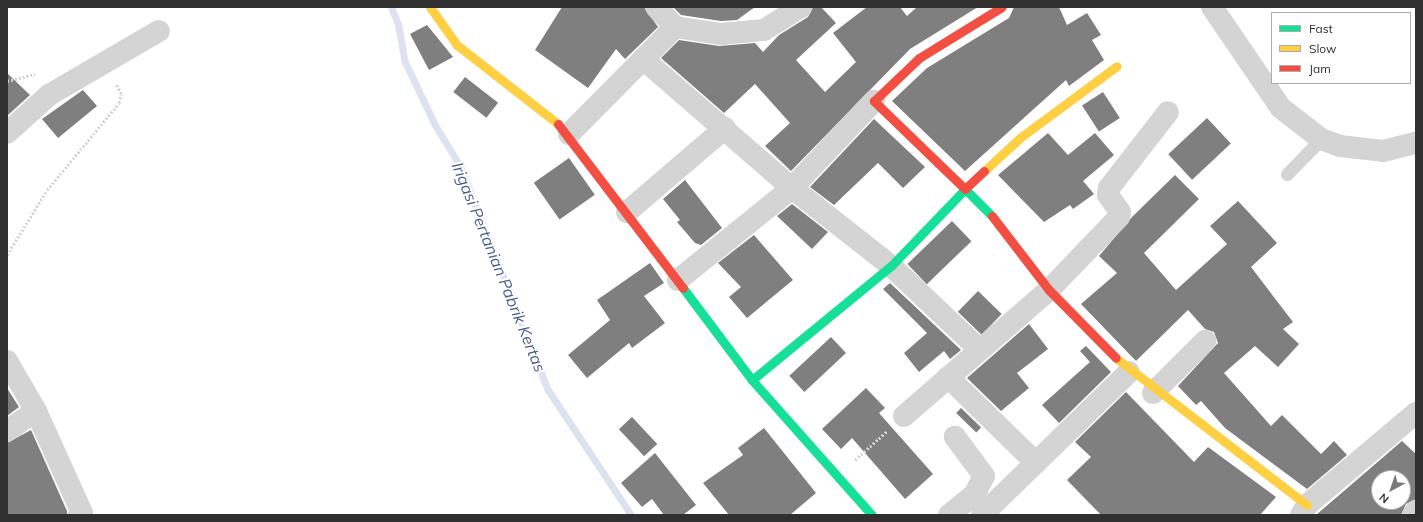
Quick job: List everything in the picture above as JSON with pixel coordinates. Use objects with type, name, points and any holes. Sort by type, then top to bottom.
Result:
[{"type":"street","points":[[430,7],[457,45],[538,106],[568,134],[752,380],[837,476],[866,513]]},
{"type":"street","points":[[656,7],[675,27],[721,34],[745,33],[764,30],[793,9]]},
{"type":"street","points":[[678,280],[792,188],[874,101],[919,58],[1002,7]]},
{"type":"street","points":[[1212,7],[1281,108],[1321,139],[1383,151],[1416,143]]},
{"type":"street","points":[[568,134],[675,27]]},
{"type":"street","points":[[7,133],[49,95],[159,31]]},
{"type":"street","points":[[643,58],[792,188],[890,266],[980,350]]},
{"type":"street","points":[[752,380],[890,266],[965,189],[1021,137],[1117,66]]},
{"type":"street","points":[[874,101],[1002,227],[1049,290],[1129,372],[1153,393],[1304,510],[1416,413]]},
{"type":"street","points":[[904,416],[1049,290],[1119,217],[1120,212],[1108,196],[1109,188],[1168,112]]},
{"type":"street","points":[[627,212],[725,128]]},
{"type":"street","points":[[1153,393],[1205,341]]},
{"type":"street","points":[[7,361],[36,412],[81,514]]},
{"type":"street","points":[[994,511],[1036,463],[1129,372]]},
{"type":"street","points":[[948,377],[1036,463]]},
{"type":"street","points":[[7,431],[36,412]]},
{"type":"street","points":[[950,515],[974,495],[984,476],[955,437]]},
{"type":"street","points":[[1413,515],[1416,511]]},
{"type":"lane","points":[[1287,174],[1321,139]]},
{"type":"path","points":[[7,255],[47,190],[119,103],[118,85],[94,68]]},
{"type":"path","points":[[7,81],[37,74]]},
{"type":"path","points":[[837,476],[904,416]]},
{"type":"building","points":[[562,7],[644,7],[658,27],[625,59],[616,49],[588,88],[535,50]]},
{"type":"building","points":[[673,7],[755,7],[737,20],[721,21],[681,15]]},
{"type":"building","points":[[813,7],[821,7],[836,23],[796,60],[825,92],[856,62],[833,33],[867,7],[900,7],[907,16],[917,7],[978,7],[910,49],[791,171],[765,146],[790,123],[755,84],[724,113],[661,58],[679,40],[719,46],[755,43],[763,52],[779,35],[808,17]]},
{"type":"building","points":[[1014,7],[1059,7],[1067,25],[1087,13],[1101,35],[1092,40],[1104,60],[1069,86],[1066,80],[965,171],[892,101],[927,68],[1009,18]]},
{"type":"building","points":[[427,25],[453,57],[429,70],[410,34]]},
{"type":"building","points":[[7,73],[30,95],[7,116]]},
{"type":"building","points":[[465,77],[498,103],[486,118],[453,92]]},
{"type":"building","points":[[83,90],[97,106],[58,138],[42,119]]},
{"type":"building","points":[[1103,92],[1120,118],[1099,132],[1082,106]]},
{"type":"building","points":[[1207,118],[1231,144],[1192,180],[1168,154]]},
{"type":"building","points":[[874,119],[925,167],[903,188],[878,163],[834,205],[810,187]]},
{"type":"building","points":[[1048,133],[1068,155],[1095,133],[1114,155],[1083,181],[1094,194],[1073,209],[1070,205],[1044,222],[998,175]]},
{"type":"building","points":[[569,158],[595,195],[560,220],[534,183]]},
{"type":"building","points":[[1175,175],[1199,199],[1144,253],[1176,290],[1227,244],[1210,226],[1238,201],[1277,243],[1251,267],[1293,322],[1283,329],[1299,344],[1278,367],[1255,346],[1224,373],[1271,426],[1282,415],[1321,454],[1334,441],[1347,455],[1307,489],[1225,428],[1201,401],[1196,405],[1178,386],[1218,343],[1214,332],[1205,329],[1188,310],[1136,361],[1081,304],[1117,273],[1099,256],[1132,217]]},
{"type":"building","points":[[685,180],[722,228],[701,245],[695,243],[677,222],[680,220],[663,199]]},
{"type":"building","points":[[792,204],[828,232],[812,249],[777,216]]},
{"type":"building","points":[[952,221],[971,241],[927,284],[907,264]]},
{"type":"building","points":[[754,235],[793,280],[747,318],[729,297],[741,287],[718,263]]},
{"type":"building","points":[[650,263],[664,283],[644,296],[665,323],[632,348],[629,343],[587,378],[568,355],[610,320],[597,300]]},
{"type":"building","points":[[890,283],[961,350],[950,359],[944,351],[919,372],[904,353],[927,333],[883,289]]},
{"type":"building","points":[[978,291],[1002,314],[982,335],[958,312]]},
{"type":"building","points":[[1029,324],[1048,349],[1017,373],[1029,388],[1001,411],[967,378]]},
{"type":"building","points":[[831,337],[846,353],[804,392],[789,376]]},
{"type":"building","points":[[1086,346],[1111,372],[1059,423],[1042,405],[1090,362],[1080,351]]},
{"type":"building","points":[[7,388],[19,407],[7,416]]},
{"type":"building","points":[[866,388],[885,408],[879,413],[933,474],[905,499],[852,438],[841,449],[822,429]]},
{"type":"building","points":[[1126,392],[1194,462],[1208,447],[1276,497],[1260,515],[1101,515],[1067,480],[1091,457],[1075,442]]},
{"type":"building","points":[[961,408],[981,427],[976,432],[956,413]]},
{"type":"building","points":[[632,417],[657,444],[644,456],[619,429]]},
{"type":"building","points":[[764,428],[816,493],[790,515],[729,515],[703,483],[743,455],[738,448]]},
{"type":"building","points":[[31,430],[67,511],[67,515],[7,515],[7,443]]},
{"type":"building","points":[[1402,441],[1416,454],[1416,499],[1411,502],[1411,470],[1371,470],[1371,510],[1403,510],[1401,515],[1316,515]]},
{"type":"building","points":[[655,453],[696,505],[683,515],[664,515],[652,499],[642,507],[621,483]]},
{"type":"waterway","name":"Irigasi Pertanian Pabrik Kertas","points":[[391,7],[398,24],[405,62],[435,125],[460,166],[548,390],[631,515]]},
{"type":"traffic: fast","points":[[752,380],[891,266],[965,189],[992,216]]},
{"type":"traffic: fast","points":[[683,288],[752,380],[872,515]]},
{"type":"traffic: slow","points":[[430,7],[457,45],[558,124]]},
{"type":"traffic: slow","points":[[984,171],[1021,137],[1117,66]]},
{"type":"traffic: slow","points":[[1116,358],[1307,505]]},
{"type":"traffic: jam","points":[[984,171],[965,189],[874,101],[919,58],[1002,7]]},
{"type":"traffic: jam","points":[[558,124],[683,288]]},
{"type":"traffic: jam","points":[[992,216],[1049,290],[1116,358]]}]
